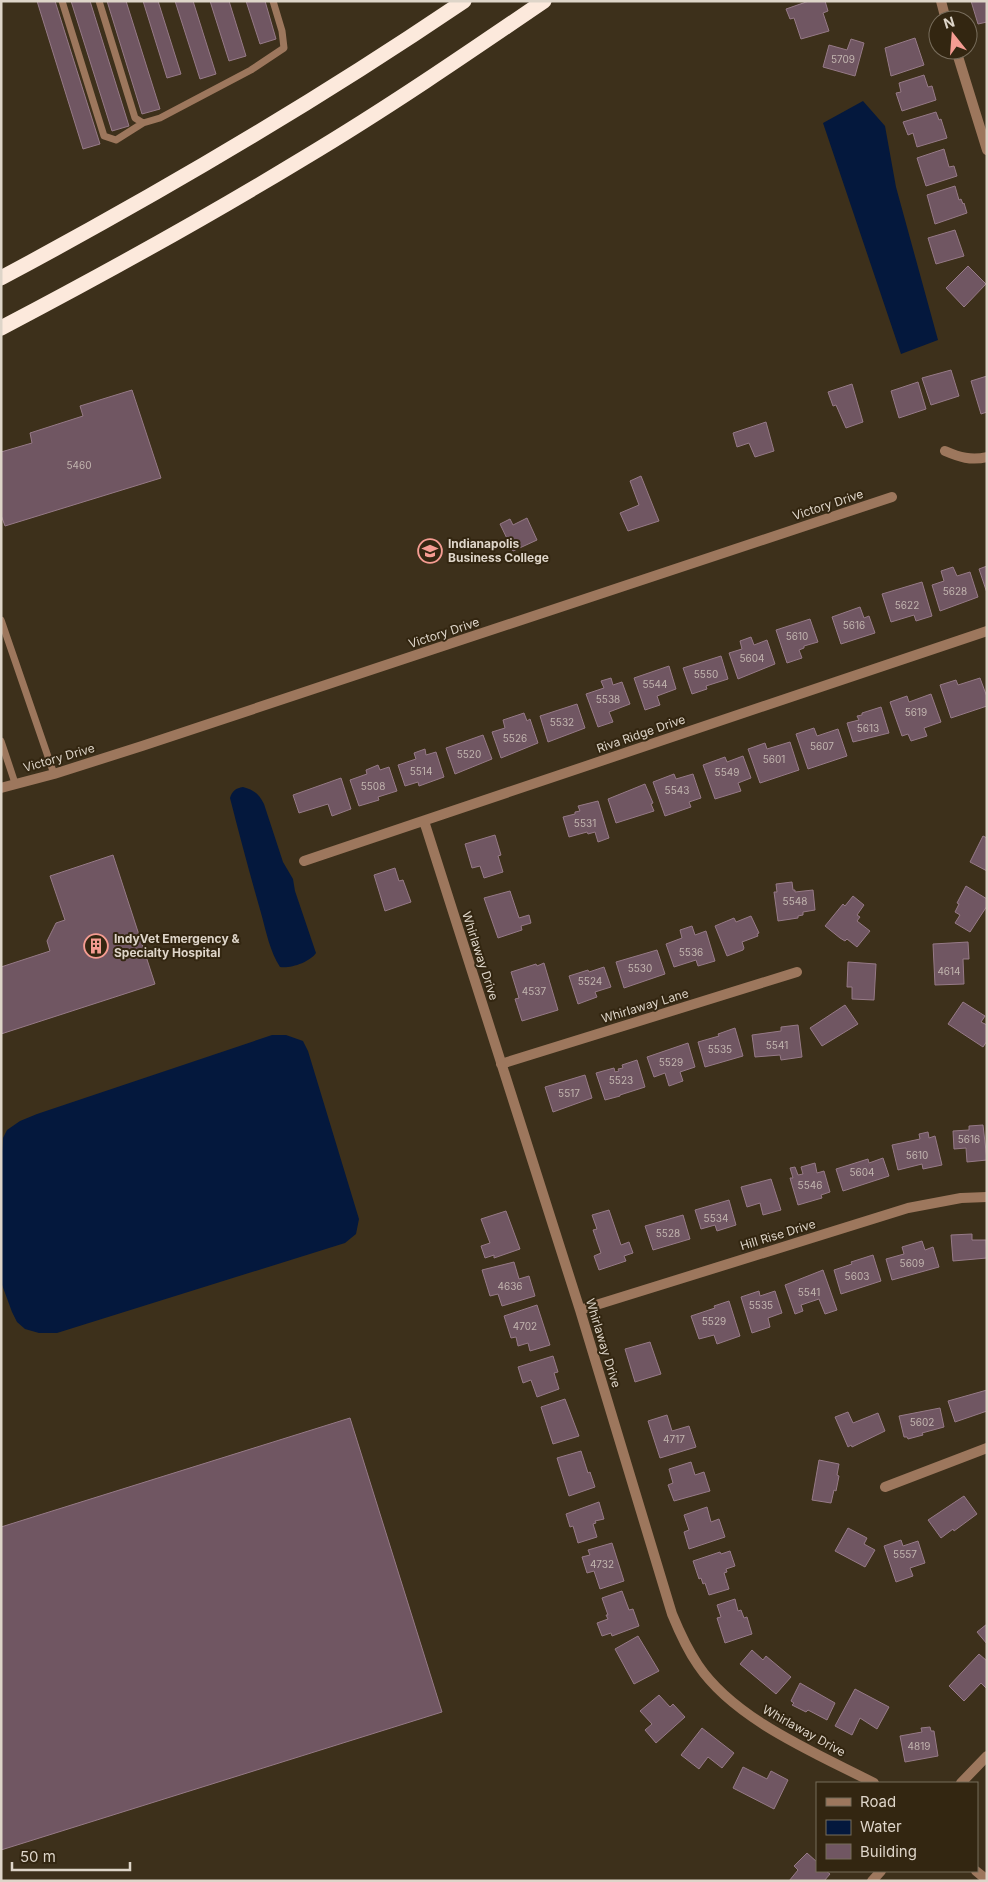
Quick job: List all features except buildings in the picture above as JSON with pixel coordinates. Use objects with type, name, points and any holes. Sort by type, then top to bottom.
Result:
[{"type":"highway","points":[[1,278],[201,167],[330,89],[464,1]]},
{"type":"highway","points":[[1,328],[101,276],[297,162],[386,107],[544,1]]},
{"type":"street","points":[[959,60],[987,150]]},
{"type":"street","points":[[945,451],[960,458],[987,457]]},
{"type":"street","name":"Victory Drive","points":[[1,788],[54,774],[892,497]]},
{"type":"street","name":"Riva Ridge Drive","points":[[304,861],[987,631]]},
{"type":"street","name":"Whirlaway Drive","points":[[424,821],[580,1310],[672,1614],[680,1634],[698,1666],[733,1703],[763,1724],[872,1782]]},
{"type":"street","name":"Whirlaway Lane","points":[[501,1064],[797,972]]},
{"type":"street","name":"Hill Rise Drive","points":[[580,1310],[908,1208],[962,1198],[987,1197]]},
{"type":"street","points":[[885,1487],[987,1448]]},
{"type":"street","points":[[962,1782],[987,1756]]},
{"type":"street","points":[[977,1872],[987,1880]]},
{"type":"lane","points":[[62,1],[104,136],[116,140],[143,123],[169,114],[251,70],[284,48],[282,31],[273,1]]},
{"type":"lane","points":[[98,1],[135,118],[143,123]]},
{"type":"lane","points":[[1,620],[54,774]]},
{"type":"lane","points":[[1,741],[15,783]]},
{"type":"water","points":[[863,101],[885,126],[896,187],[938,340],[901,354],[823,123]]},
{"type":"water","points":[[243,787],[256,793],[264,804],[283,862],[293,879],[295,891],[316,953],[305,962],[294,966],[280,967],[267,934],[230,798],[235,790]]},
{"type":"water","points":[[272,1035],[286,1035],[303,1041],[308,1051],[359,1219],[356,1234],[345,1243],[57,1333],[39,1333],[25,1329],[17,1322],[1,1282],[1,1166],[3,1138],[7,1130],[20,1121],[37,1114]]},
{"type":"place","name":"Indianapolis Business College","points":[[430,551]]},
{"type":"place","name":"IndyVet Emergency & Specialty Hospital","points":[[96,946]]}]
